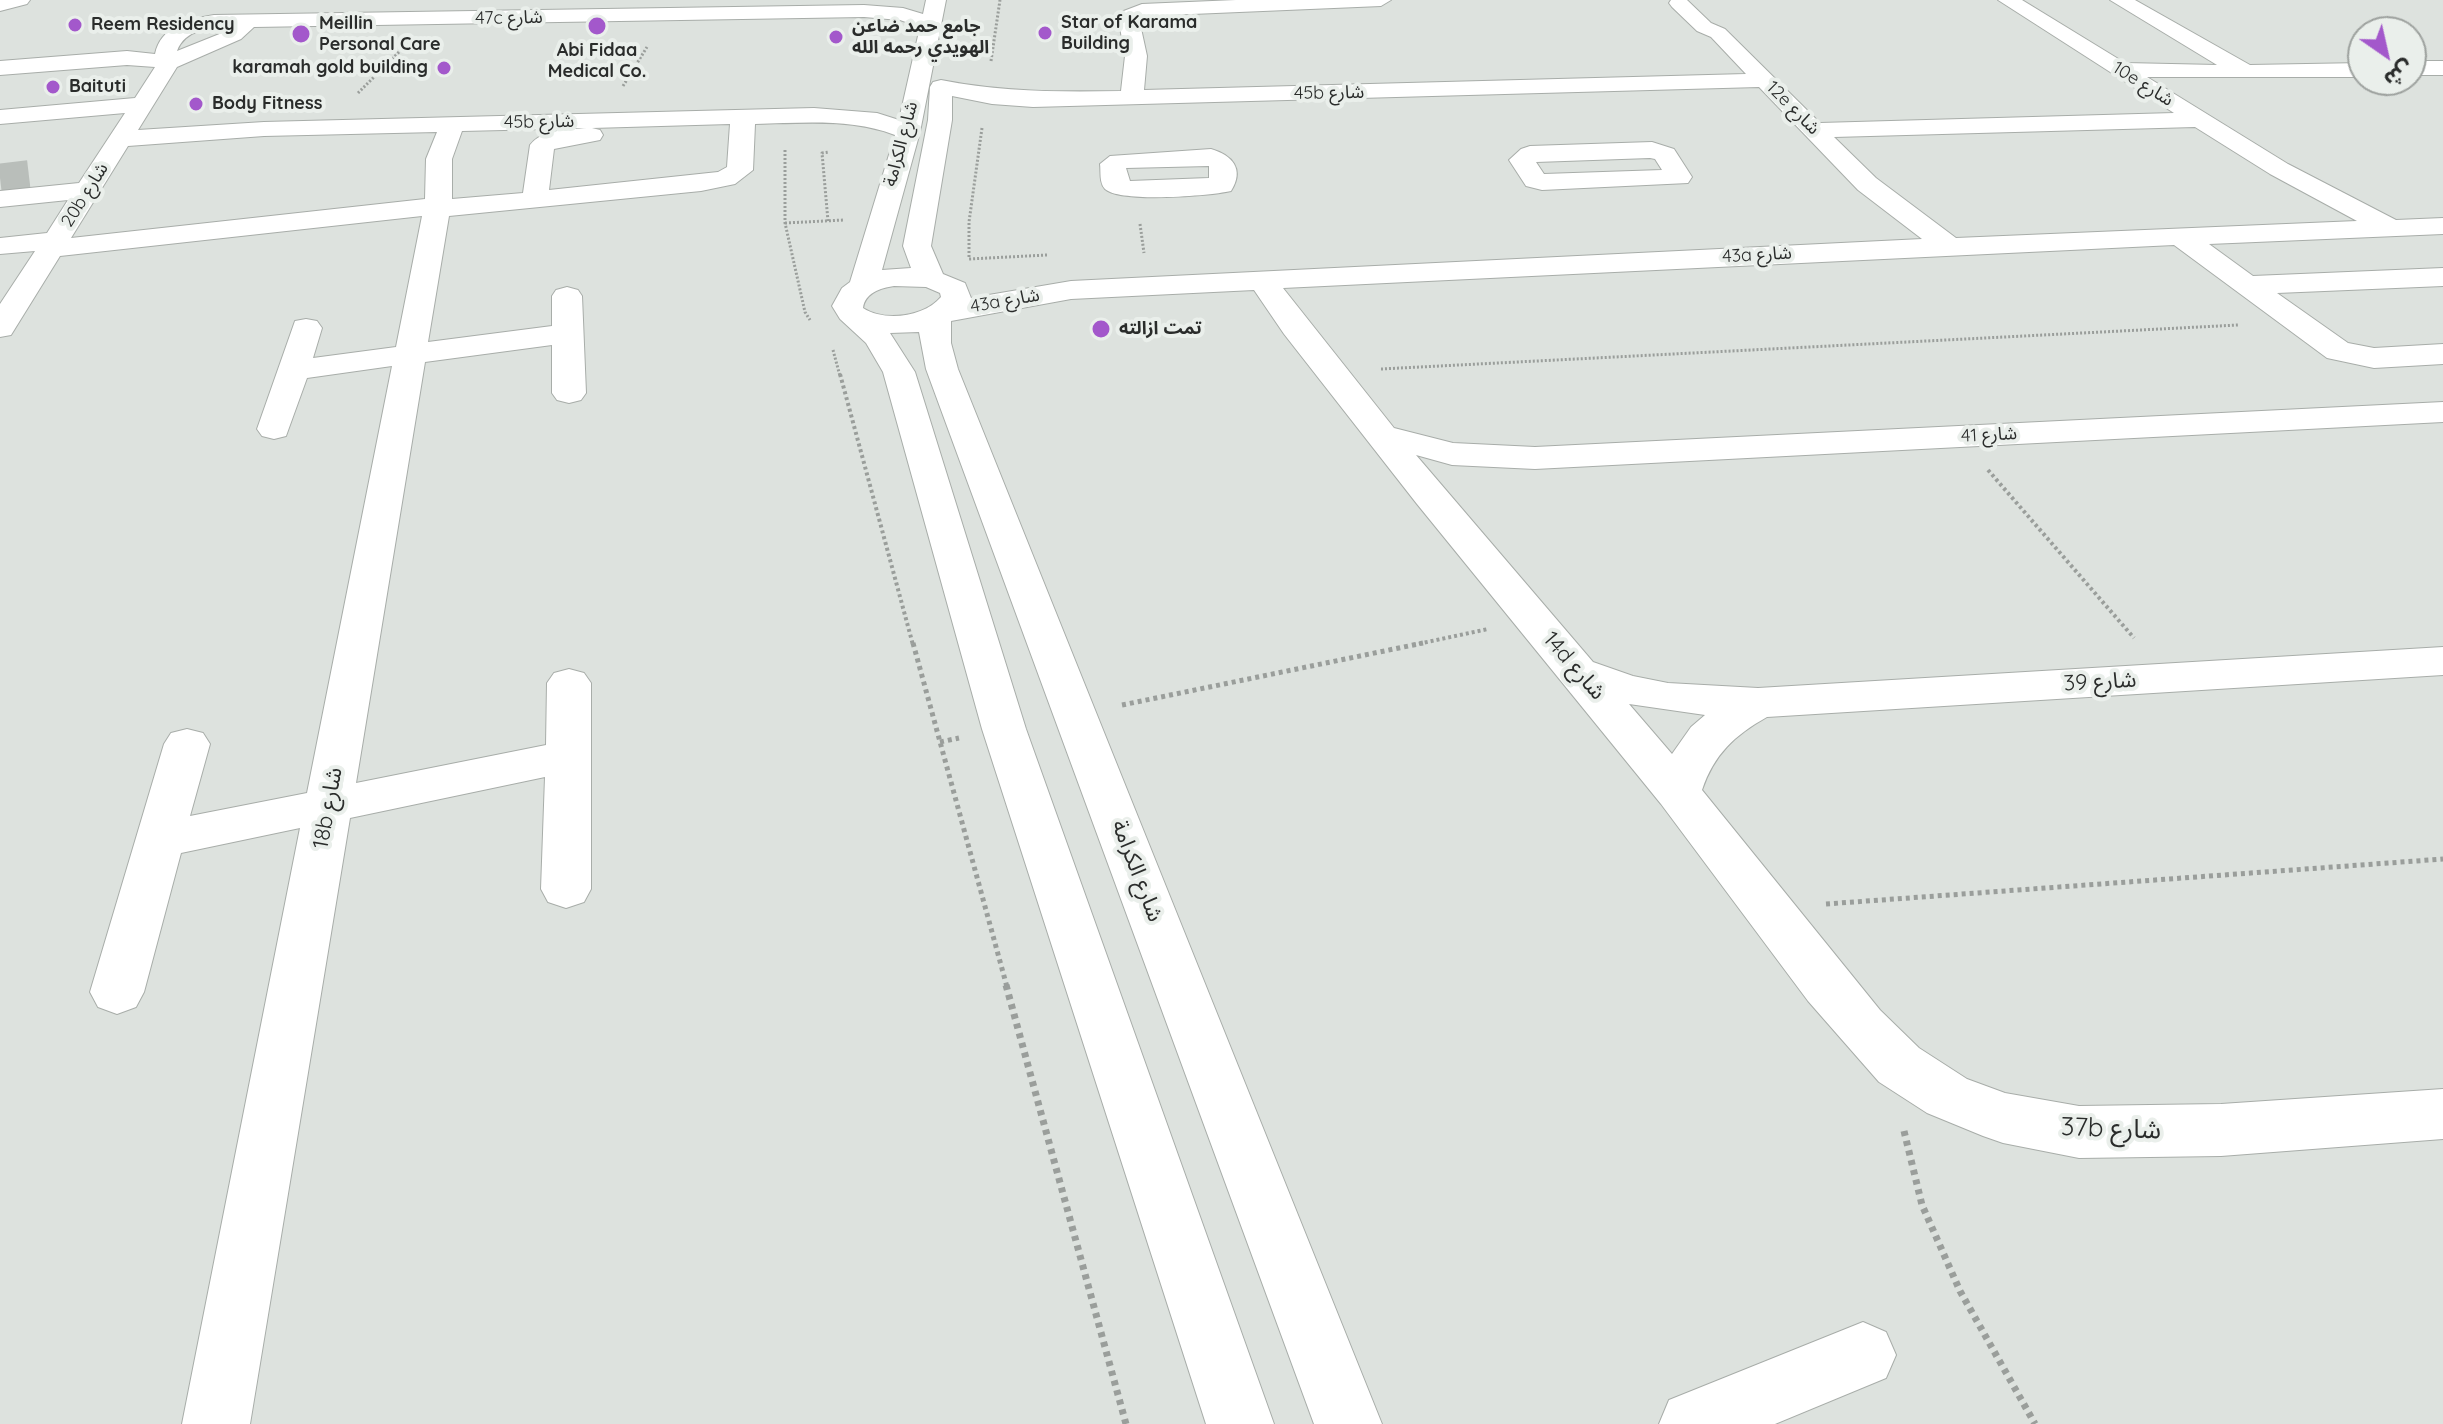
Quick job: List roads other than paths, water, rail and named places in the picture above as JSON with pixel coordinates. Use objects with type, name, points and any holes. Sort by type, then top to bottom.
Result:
[{"type":"street","points":[[0,5],[20,0]]},
{"type":"street","points":[[201,23],[193,16],[212,0]]},
{"type":"street","points":[[1145,97],[1132,75],[1136,56],[1122,8],[1381,0]]},
{"type":"street","name":"10e شارع","points":[[2008,0],[2279,169],[2391,228]]},
{"type":"street","points":[[2120,0],[2246,72]]},
{"type":"street","points":[[452,9],[584,11],[757,1]]},
{"type":"street","name":"12e شارع","points":[[1685,1],[1704,27],[1718,33],[1867,184],[1951,247]]},
{"type":"street","name":"47c شارع","points":[[236,28],[584,11],[668,15],[933,12]]},
{"type":"street","name":"شارع الكرامة","points":[[850,315],[905,137],[933,12]]},
{"type":"street","points":[[151,52],[182,31],[201,23],[236,28]]},
{"type":"street","points":[[0,68],[151,52],[236,28]]},
{"type":"street","name":"20b شارع","points":[[0,328],[142,104],[151,52]]},
{"type":"street","points":[[1321,66],[1328,93]]},
{"type":"street","points":[[2128,74],[2347,70]]},
{"type":"street","name":"شارع الكرامة","points":[[943,80],[940,120],[917,246],[938,298],[935,343],[942,369],[1348,1424]]},
{"type":"street","name":"45b شارع","points":[[943,80],[992,97],[1043,100]]},
{"type":"street","name":"45b شارع","points":[[940,120],[992,105],[1043,100],[1328,93],[1610,119],[1624,86],[1769,84]]},
{"type":"street","name":"45b شارع","points":[[123,134],[600,120],[739,137],[814,115],[865,108],[914,94]]},
{"type":"street","points":[[1194,96],[1203,158]]},
{"type":"street","points":[[0,117],[142,104]]},
{"type":"street","name":"45b شارع","points":[[814,115],[877,120],[905,137]]},
{"type":"street","points":[[1610,119],[1664,153],[1679,177],[1542,182],[1534,178],[1521,158],[1530,154],[1610,119]]},
{"type":"street","points":[[1814,130],[2200,120]]},
{"type":"street","name":"18b شارع","points":[[438,202],[461,153],[489,123]]},
{"type":"street","name":"18b شارع","points":[[216,1424],[438,202],[439,159],[452,124]]},
{"type":"street","points":[[661,144],[739,137]]},
{"type":"street","points":[[538,179],[713,181],[736,173],[739,137]]},
{"type":"street","points":[[538,179],[542,145],[558,138],[739,137]]},
{"type":"street","points":[[538,179],[615,149]]},
{"type":"street","points":[[1203,158],[1222,162],[1222,185],[1135,189],[1115,186],[1113,164],[1124,160],[1203,158]]},
{"type":"street","points":[[42,173],[103,166]]},
{"type":"street","points":[[0,246],[53,245],[438,202],[538,179],[569,168]]},
{"type":"street","name":"10e شارع","points":[[2279,169],[2358,230]]},
{"type":"street","name":"12e شارع","points":[[1867,184],[1874,201],[1908,248]]},
{"type":"street","points":[[0,199],[88,190]]},
{"type":"street","name":"43a شارع","points":[[938,298],[996,301],[1071,290],[1302,278],[2443,226]]},
{"type":"street","points":[[2182,238],[2328,346],[2350,355],[2374,358],[2443,354]]},
{"type":"street","points":[[850,315],[895,277],[938,298]]},
{"type":"street","points":[[2246,285],[2443,277]]},
{"type":"street","name":"14d شارع","points":[[1302,278],[1324,361]]},
{"type":"street","name":"14d شارع","points":[[1263,281],[1295,327],[1430,496],[1678,792],[1827,986]]},
{"type":"street","points":[[567,296],[569,393]]},
{"type":"street","points":[[850,315],[886,325],[938,298]]},
{"type":"street","points":[[850,315],[887,348],[899,372],[1004,729],[1240,1424]]},
{"type":"street","points":[[274,429],[306,328]]},
{"type":"street","points":[[293,370],[568,333]]},
{"type":"street","name":"شارع 41","points":[[1385,436],[1452,454],[1535,458],[2443,412]]},
{"type":"street","name":"شارع 41","points":[[1430,496],[1480,471],[1535,458]]},
{"type":"street","name":"شارع 39","points":[[1580,672],[1610,686],[1644,695],[1679,701],[1758,703],[2443,661]]},
{"type":"street","points":[[566,889],[569,683]]},
{"type":"street","name":"شارع 39","points":[[1678,792],[1686,765],[1701,741],[1724,722],[1758,703]]},
{"type":"street","points":[[117,992],[187,744]]},
{"type":"street","points":[[159,840],[568,756]]},
{"type":"street","name":"37b شارع","points":[[1827,986],[1899,1065],[1947,1096],[2003,1118],[2079,1132],[2221,1130],[2443,1114]]},
{"type":"street","points":[[1693,1424],[1863,1355]]},
{"type":"tunnel","points":[[0,178],[42,173]]},
{"type":"place","name":"Reem Residency","points":[[75,25]]},
{"type":"place","name":"Abi Fidaa Medical Co.","points":[[597,26]]},
{"type":"place","name":"Star of Karama Building","points":[[1045,33]]},
{"type":"place","name":"Meillin Personal Care","points":[[301,34]]},
{"type":"place","name":"جامع حمد ضاعن الهويدي رحمه الله","points":[[836,37]]},
{"type":"place","name":"karamah gold building","points":[[444,68]]},
{"type":"place","name":"Baituti","points":[[53,87]]},
{"type":"place","name":"Body Fitness","points":[[196,104]]},
{"type":"place","name":"تمت ازالته","points":[[1101,329]]}]
